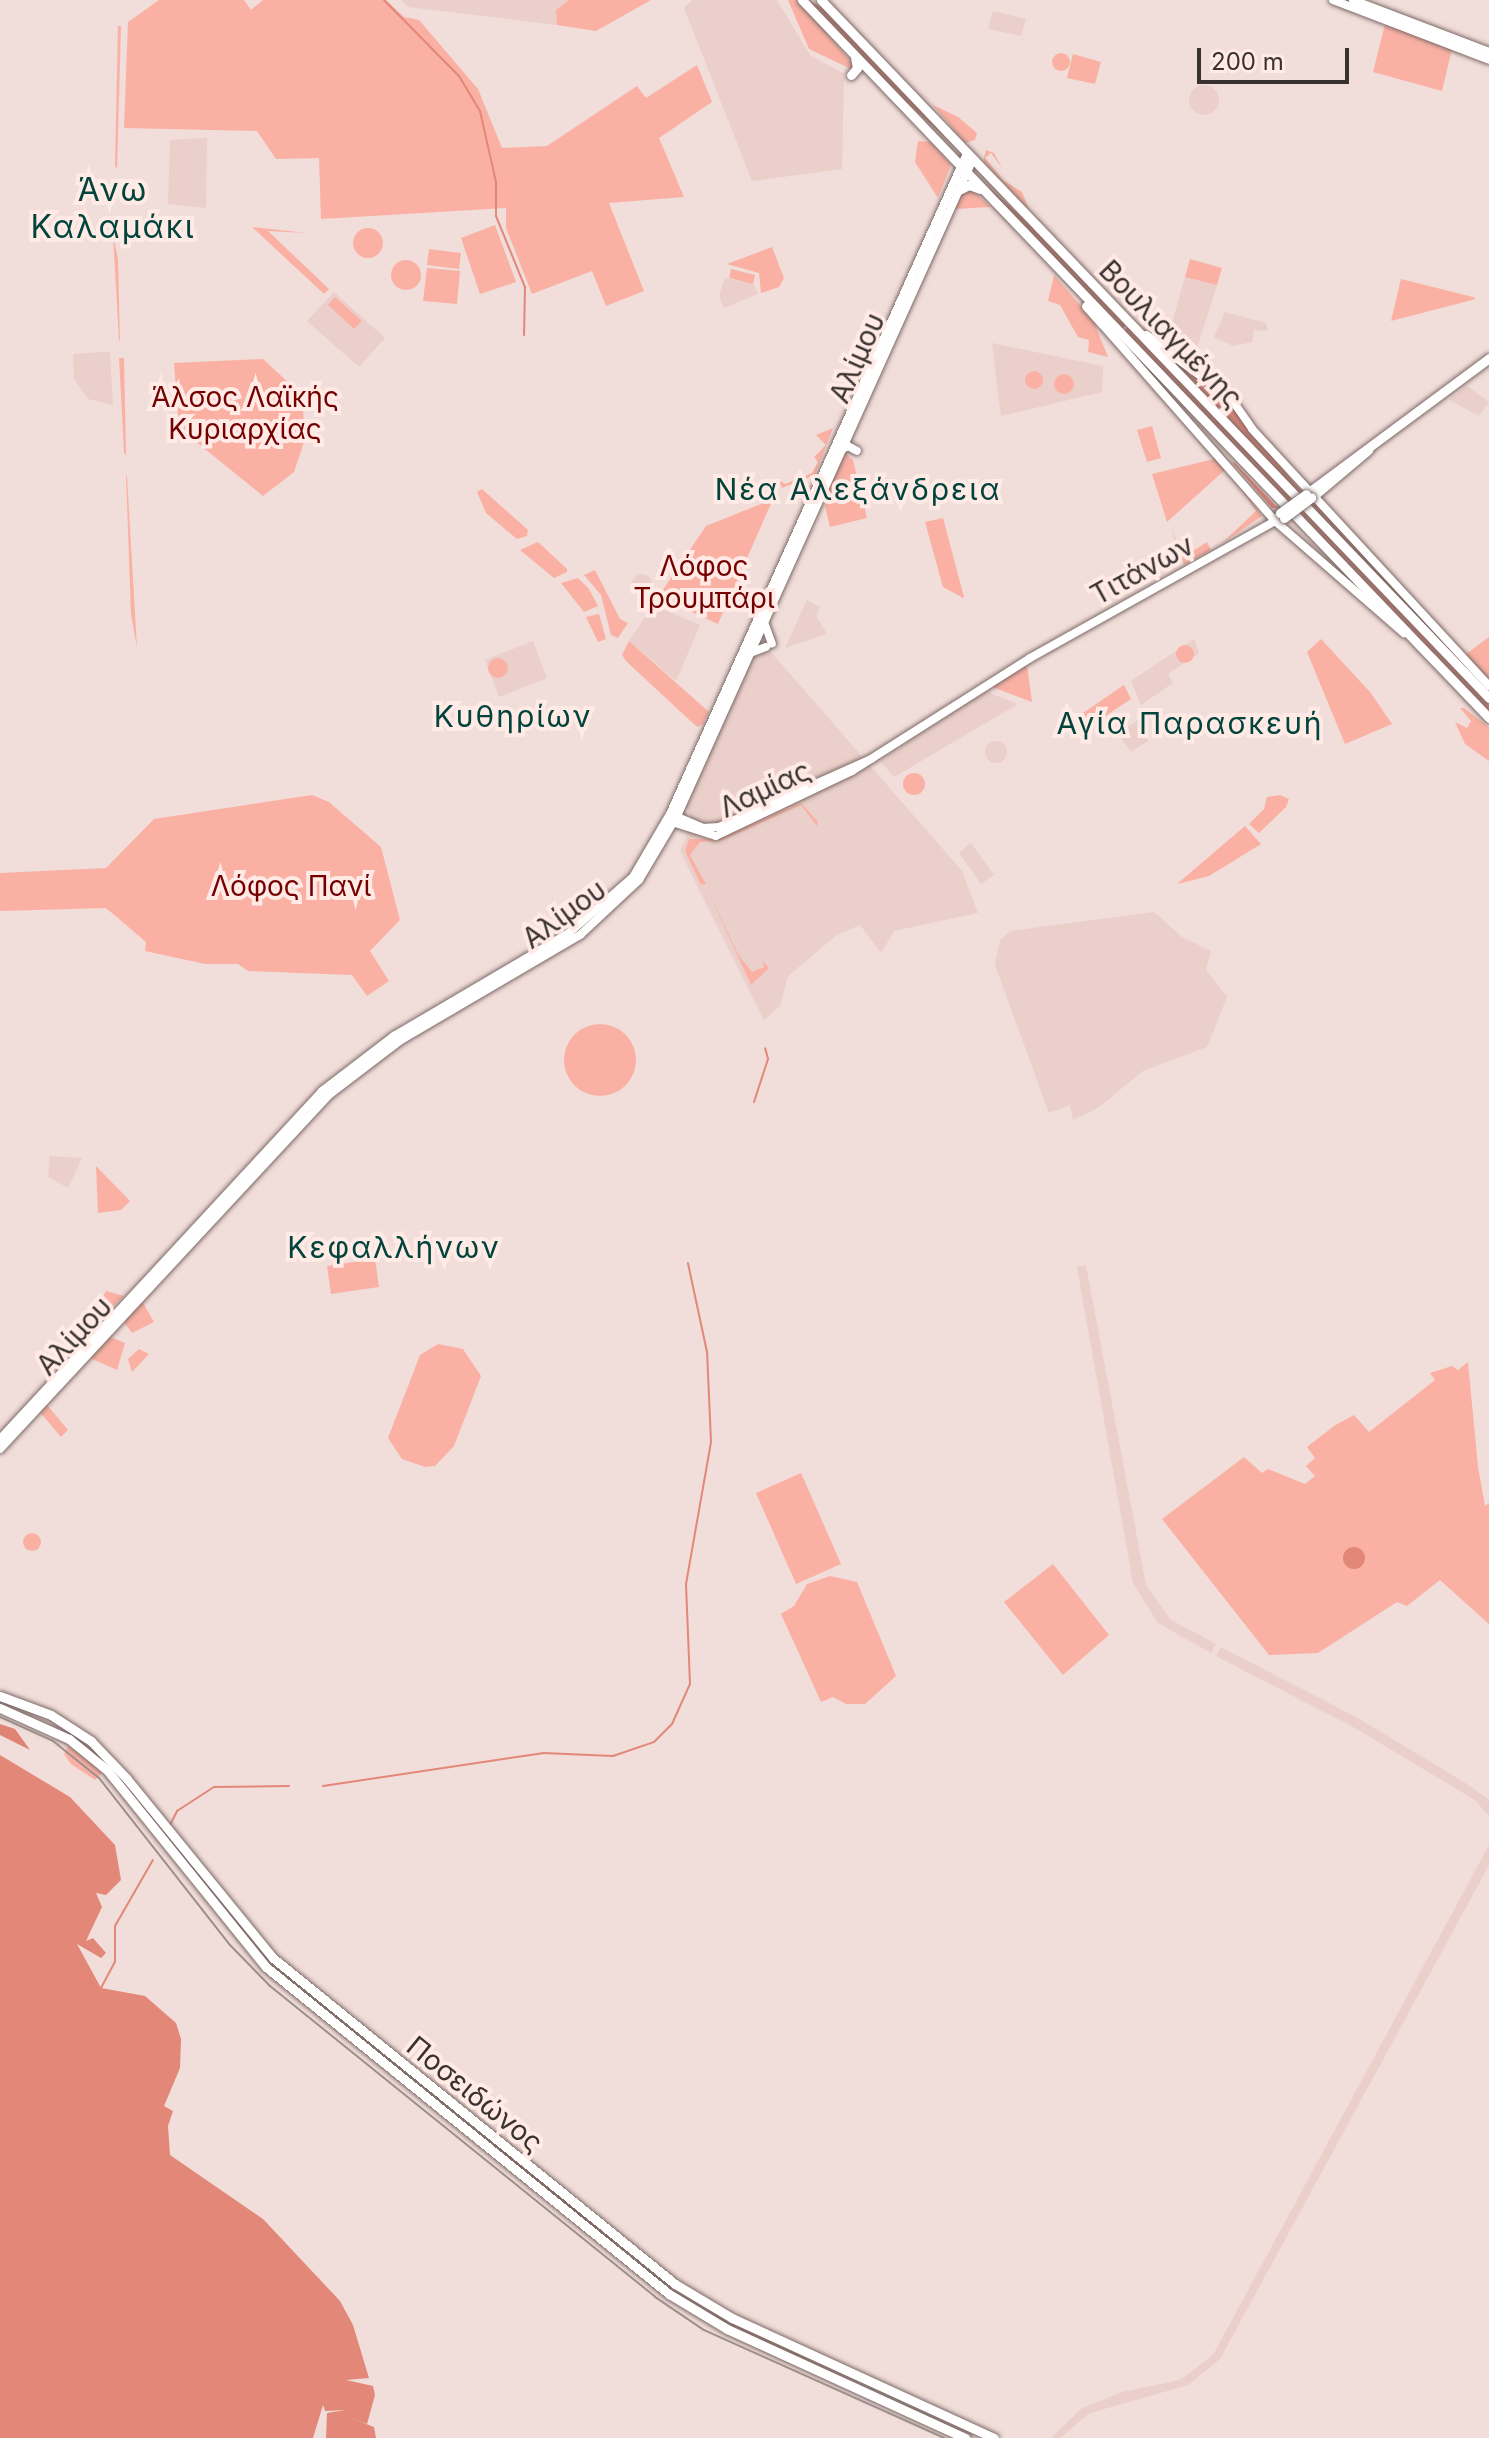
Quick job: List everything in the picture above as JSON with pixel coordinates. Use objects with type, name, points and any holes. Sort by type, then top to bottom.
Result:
[{"type":"main road","name":"Βουλιαγμένης","points":[[802,0],[962,167],[1020,236],[1075,286],[1404,633],[1489,718]]},
{"type":"main road","name":"Βουλιαγμένης","points":[[821,0],[1489,698]]},
{"type":"main road","points":[[1333,0],[1489,60]]},
{"type":"main road","points":[[1353,0],[1489,52]]},
{"type":"main road","points":[[838,17],[856,24]]},
{"type":"main road","points":[[854,54],[857,68],[851,75],[872,73]]},
{"type":"main road","points":[[925,96],[932,115]]},
{"type":"main road","points":[[901,119],[902,105]]},
{"type":"main road","name":"Αλίμου","points":[[0,1449],[312,1109],[401,1040],[545,958],[603,918],[639,880],[672,818],[962,167],[970,156]]},
{"type":"main road","name":"Αλίμου","points":[[0,1439],[310,1102],[394,1036],[553,943],[605,906],[642,865],[683,801],[955,192],[962,167]]},
{"type":"main road","points":[[955,192],[969,185],[983,190]]},
{"type":"main road","points":[[1075,286],[1102,324]]},
{"type":"main road","name":"Βουλιαγμένης","points":[[1102,324],[1280,517],[1385,621],[1404,633]]},
{"type":"main road","points":[[1137,331],[1230,397],[1252,429],[1310,494],[1489,686]]},
{"type":"main road","points":[[1280,517],[1489,358]]},
{"type":"main road","points":[[840,451],[848,446],[857,451]]},
{"type":"main road","name":"Τιτάνων","points":[[1030,658],[1280,517]]},
{"type":"main road","points":[[747,657],[769,645],[764,620]]},
{"type":"main road","name":"Λαμίας","points":[[672,818],[705,836],[720,835],[872,759],[1030,658]]},
{"type":"main road","name":"Λαμίας","points":[[695,824],[719,827],[872,759]]},
{"type":"main road","points":[[683,801],[695,824]]},
{"type":"main road","points":[[672,818],[695,824]]},
{"type":"main road","name":"Ποσειδώνος","points":[[0,1696],[51,1715],[106,1754],[265,1950],[689,2294],[732,2318],[994,2438]]},
{"type":"main road","name":"Ποσειδώνος","points":[[0,1708],[69,1739],[107,1770],[247,1947],[350,2037],[679,2301],[727,2329],[965,2438]]},
{"type":"main road","points":[[350,2037],[369,2037]]},
{"type":"main road","points":[[484,2129],[485,2146]]},
{"type":"main road","points":[[615,2250],[632,2249]]},
{"type":"shaded area","points":[[401,0],[570,2],[556,10],[557,25],[408,7]]},
{"type":"shaded area","points":[[692,0],[777,0],[810,55],[844,74],[842,169],[752,181],[684,8]]},
{"type":"shaded area","points":[[808,0],[824,9],[957,148],[903,99]]},
{"type":"shaded area","points":[[993,11],[1026,19],[1021,36],[988,29]]},
{"type":"shaded area","points":[[1204,85],[1210,86],[1218,94],[1218,106],[1210,114],[1204,115],[1198,114],[1190,106],[1189,100],[1190,94],[1198,86]]},
{"type":"shaded area","points":[[207,138],[206,208],[168,204],[170,140]]},
{"type":"shaded area","points":[[977,177],[1035,229],[1126,325],[1122,329]]},
{"type":"shaded area","points":[[1185,277],[1217,285],[1197,348],[1170,330]]},
{"type":"shaded area","points":[[725,278],[753,284],[758,294],[724,308],[719,296]]},
{"type":"shaded area","points":[[334,292],[385,338],[359,367],[307,321]]},
{"type":"shaded area","points":[[1225,312],[1266,323],[1268,331],[1254,330],[1252,342],[1233,346],[1214,337]]},
{"type":"shaded area","points":[[1128,327],[1292,498],[1287,502],[1124,331]]},
{"type":"shaded area","points":[[992,343],[1103,366],[1102,392],[1001,416]]},
{"type":"shaded area","points":[[110,352],[113,405],[88,399],[74,379],[73,354]]},
{"type":"shaded area","points":[[1164,352],[1227,401],[1301,491],[1299,493]]},
{"type":"shaded area","points":[[1467,386],[1489,402],[1479,416],[1449,400]]},
{"type":"shaded area","points":[[1232,462],[1235,463],[1278,508],[1272,508]]},
{"type":"shaded area","points":[[1315,503],[1412,607],[1447,647],[1311,505]]},
{"type":"shaded area","points":[[1304,510],[1489,703],[1489,712],[1299,514]]},
{"type":"shaded area","points":[[642,574],[649,577],[652,584],[649,591],[642,594],[635,591],[632,584],[635,577]]},
{"type":"shaded area","points":[[807,600],[820,607],[816,616],[827,634],[785,648]]},
{"type":"shaded area","points":[[653,605],[700,625],[676,681],[629,641]]},
{"type":"shaded area","points":[[1194,639],[1199,653],[1168,674],[1173,683],[1141,705],[1131,681]]},
{"type":"shaded area","points":[[533,641],[547,678],[499,697],[485,660]]},
{"type":"shaded area","points":[[770,651],[962,871],[978,913],[894,931],[881,953],[860,925],[837,935],[788,976],[780,1006],[764,1020],[680,851],[693,822],[686,805],[751,658]]},
{"type":"shaded area","points":[[985,691],[1018,704],[894,777],[880,761]]},
{"type":"shaded area","points":[[1139,719],[1148,741],[1131,752],[1118,734]]},
{"type":"shaded area","points":[[996,741],[1004,744],[1007,752],[1004,760],[996,763],[988,760],[985,752],[988,744]]},
{"type":"shaded area","points":[[971,843],[994,875],[981,884],[959,853]]},
{"type":"shaded area","points":[[1154,912],[1182,937],[1211,951],[1206,970],[1227,997],[1207,1047],[1143,1071],[1099,1107],[1073,1120],[1070,1105],[1049,1113],[995,965],[1000,940],[1010,931]]},
{"type":"shaded area","points":[[50,1156],[82,1158],[68,1188],[48,1177]]},
{"type":"shaded area","points":[[1086,1265],[1146,1585],[1171,1620],[1216,1644],[1211,1653],[1158,1623],[1133,1583],[1077,1267]]},
{"type":"shaded area","points":[[1354,1547],[1362,1550],[1365,1558],[1362,1566],[1354,1569],[1346,1566],[1343,1558],[1346,1550]]},
{"type":"shaded area","points":[[1221,1647],[1356,1717],[1464,1782],[1489,1800],[1489,1816],[1475,1800],[1355,1728],[1216,1656]]},
{"type":"shaded area","points":[[0,1724],[15,1729],[30,1750],[0,1735]]},
{"type":"shaded area","points":[[0,1755],[70,1797],[115,1845],[121,1880],[106,1895],[96,1893],[102,1907],[86,1941],[93,1938],[106,1953],[101,1958],[77,1944],[101,1988],[145,1996],[176,2023],[181,2039],[180,2068],[164,2106],[173,2111],[168,2126],[170,2155],[263,2219],[340,2301],[353,2325],[369,2378],[346,2380],[373,2386],[375,2395],[367,2424],[350,2418],[374,2427],[376,2438],[326,2438],[327,2413],[346,2410],[325,2411],[323,2405],[313,2438],[0,2438]]},
{"type":"shaded area","points":[[1489,1845],[1489,1865],[1220,2359],[1188,2385],[1090,2413],[1060,2438],[1051,2438],[1081,2409],[1122,2392],[1180,2380],[1213,2355]]},
{"type":"shaded area","points":[[495,2144],[615,2241],[613,2243],[493,2146]]},
{"type":"shaded area","points":[[627,2255],[704,2309],[867,2388],[712,2316]]},
{"type":"green space","points":[[159,0],[244,0],[251,10],[263,0],[386,0],[404,17],[419,20],[478,89],[502,148],[547,146],[637,86],[646,98],[697,65],[712,102],[659,138],[684,197],[609,203],[644,291],[606,306],[592,271],[532,294],[506,228],[506,208],[321,219],[319,158],[276,159],[257,131],[124,128],[128,22]]},
{"type":"green space","points":[[569,0],[651,0],[596,31],[557,25],[556,10]]},
{"type":"green space","points":[[788,0],[796,0],[822,28],[854,65],[851,69],[809,49]]},
{"type":"green space","points":[[1385,24],[1452,49],[1442,91],[1373,72]]},
{"type":"green space","points":[[118,26],[121,26],[117,169],[115,165]]},
{"type":"green space","points":[[1061,53],[1070,62],[1061,71],[1052,62]]},
{"type":"green space","points":[[1073,54],[1101,62],[1095,84],[1067,78]]},
{"type":"green space","points":[[933,105],[958,117],[977,133],[975,140],[965,143]]},
{"type":"green space","points":[[918,141],[931,142],[951,165],[938,198],[915,162]]},
{"type":"green space","points":[[986,150],[994,153],[1002,168],[991,153],[985,158],[1003,180],[1022,192],[1029,210],[983,161]]},
{"type":"green space","points":[[972,190],[991,207],[954,209],[960,195]]},
{"type":"green space","points":[[495,225],[516,282],[480,294],[461,238]]},
{"type":"green space","points":[[252,227],[307,233],[268,231],[329,289],[324,294]]},
{"type":"green space","points":[[368,228],[379,232],[383,243],[379,254],[368,258],[357,254],[353,243],[357,232]]},
{"type":"green space","points":[[113,235],[118,259],[120,341],[119,340]]},
{"type":"green space","points":[[772,247],[784,278],[779,287],[761,293],[759,273],[727,264]]},
{"type":"green space","points":[[429,249],[461,253],[459,269],[427,265]]},
{"type":"green space","points":[[1190,259],[1222,268],[1217,285],[1185,277]]},
{"type":"green space","points":[[406,260],[417,264],[421,275],[417,286],[406,290],[395,286],[391,275],[395,264]]},
{"type":"green space","points":[[427,268],[460,271],[457,304],[423,301]]},
{"type":"green space","points":[[731,269],[755,275],[753,284],[729,278]]},
{"type":"green space","points":[[1054,275],[1093,320],[1108,357],[1088,352],[1089,340],[1078,337],[1060,305],[1048,301]]},
{"type":"green space","points":[[1401,279],[1473,297],[1476,299],[1391,321]]},
{"type":"green space","points":[[335,297],[362,321],[354,329],[328,305]]},
{"type":"green space","points":[[1139,319],[1209,365],[1217,380],[1186,362]]},
{"type":"green space","points":[[119,358],[124,358],[126,456],[124,452]]},
{"type":"green space","name":"Άλσος Λαϊκής Κυριαρχίας","points":[[263,359],[302,395],[305,439],[294,472],[263,496],[179,428],[174,363]]},
{"type":"green space","points":[[1030,371],[1038,371],[1043,380],[1041,387],[1030,389],[1025,384],[1025,376]]},
{"type":"green space","points":[[1064,374],[1071,377],[1074,384],[1071,391],[1064,394],[1057,391],[1054,384],[1057,377]]},
{"type":"green space","points":[[1152,426],[1161,458],[1147,462],[1137,430]]},
{"type":"green space","points":[[833,428],[815,475],[782,488],[779,480],[785,484],[812,473],[818,462],[814,457],[826,445],[816,435]]},
{"type":"green space","points":[[844,452],[853,460],[867,518],[830,527],[823,498]]},
{"type":"green space","points":[[1218,458],[1226,469],[1167,522],[1152,474]]},
{"type":"green space","points":[[1231,474],[1262,516],[1221,544],[1256,511]]},
{"type":"green space","points":[[127,477],[137,648],[131,614]]},
{"type":"green space","points":[[482,489],[528,530],[527,536],[517,539],[486,513],[477,492]]},
{"type":"green space","name":"Λόφος Τρουμπάρι","points":[[773,499],[718,624],[658,597],[706,526]]},
{"type":"green space","points":[[943,518],[963,598],[943,587],[925,522]]},
{"type":"green space","points":[[1171,527],[1183,557],[1207,542],[1211,550],[1184,565]]},
{"type":"green space","points":[[538,542],[567,572],[554,578],[520,550]]},
{"type":"green space","points":[[595,570],[620,619],[628,623],[618,638],[611,635],[601,595],[584,575]]},
{"type":"green space","points":[[578,578],[589,589],[598,606],[584,612],[561,583]]},
{"type":"green space","points":[[599,614],[606,639],[598,642],[586,617]]},
{"type":"green space","points":[[1489,637],[1489,682],[1466,654]]},
{"type":"green space","points":[[1321,639],[1370,692],[1392,724],[1345,744],[1307,652]]},
{"type":"green space","points":[[629,641],[709,712],[703,724],[697,727],[627,662],[622,655]]},
{"type":"green space","points":[[1181,645],[1189,645],[1194,654],[1192,661],[1181,663],[1176,658],[1176,650]]},
{"type":"green space","points":[[498,658],[505,661],[508,668],[505,675],[498,678],[491,675],[488,668],[491,661]]},
{"type":"green space","points":[[1025,665],[1032,702],[992,687]]},
{"type":"green space","points":[[1124,685],[1131,699],[1089,727],[1083,713]]},
{"type":"green space","points":[[1460,708],[1489,727],[1489,761],[1465,744],[1455,722],[1467,728],[1471,721]]},
{"type":"green space","points":[[914,773],[922,776],[925,784],[922,792],[914,795],[906,792],[903,784],[906,776]]},
{"type":"green space","name":"Λόφος Πανί","points":[[312,795],[329,802],[381,847],[400,920],[370,951],[389,981],[367,996],[352,975],[248,971],[238,964],[205,964],[145,951],[146,942],[106,908],[0,911],[0,873],[106,868],[154,819]]},
{"type":"green space","points":[[1280,795],[1289,799],[1286,807],[1259,833],[1249,824],[1264,809],[1267,797]]},
{"type":"green space","points":[[801,803],[818,822],[817,826],[801,805],[723,840],[700,842],[690,855],[706,884],[701,885],[685,851],[689,839],[718,839]]},
{"type":"green space","points":[[1245,826],[1261,844],[1209,876],[1177,884]]},
{"type":"green space","points":[[707,889],[739,956],[752,972],[764,967],[763,961],[769,968],[751,985]]},
{"type":"green space","points":[[600,1024],[620,1030],[630,1040],[636,1060],[630,1080],[620,1090],[600,1096],[580,1090],[570,1080],[564,1060],[570,1040],[580,1030]]},
{"type":"green space","points":[[96,1166],[130,1201],[121,1210],[98,1213]]},
{"type":"green space","points":[[375,1259],[379,1287],[331,1294],[327,1266]]},
{"type":"green space","points":[[106,1291],[124,1296],[102,1316],[97,1309]]},
{"type":"green space","points":[[142,1301],[154,1322],[132,1333],[124,1322]]},
{"type":"green space","points":[[83,1321],[92,1330],[83,1339],[74,1330]]},
{"type":"green space","points":[[110,1337],[125,1343],[117,1370],[90,1358]]},
{"type":"green space","points":[[438,1344],[463,1349],[481,1376],[454,1446],[435,1466],[425,1467],[402,1459],[388,1438],[420,1355]]},
{"type":"green space","points":[[139,1349],[149,1354],[132,1372],[128,1359]]},
{"type":"green space","points":[[1468,1362],[1478,1467],[1485,1506],[1489,1503],[1489,1624],[1440,1580],[1407,1606],[1397,1602],[1318,1653],[1269,1655],[1162,1519],[1244,1457],[1262,1473],[1268,1469],[1305,1484],[1315,1476],[1306,1466],[1315,1458],[1307,1447],[1334,1426],[1354,1415],[1369,1432],[1435,1380],[1430,1373],[1452,1366],[1458,1370]]},
{"type":"green space","points":[[47,1405],[68,1430],[61,1437],[40,1412]]},
{"type":"green space","points":[[801,1473],[841,1564],[796,1584],[756,1493]]},
{"type":"green space","points":[[32,1533],[41,1542],[32,1551],[23,1542]]},
{"type":"green space","points":[[1053,1564],[1109,1635],[1063,1675],[1004,1602]]},
{"type":"green space","points":[[830,1576],[857,1582],[896,1676],[865,1704],[846,1704],[833,1697],[821,1702],[781,1614],[794,1606],[807,1584]]},
{"type":"green space","points":[[68,1746],[102,1773],[95,1780],[71,1764],[64,1754]]},
{"type":"waterway","points":[[384,0],[459,76],[480,111],[496,182],[496,216],[525,287],[524,335]]},
{"type":"waterway","points":[[754,1102],[768,1059],[765,1048]]},
{"type":"waterway","points":[[323,1786],[543,1753],[613,1756],[654,1742],[672,1724],[690,1684],[686,1584],[711,1442],[707,1352],[688,1263]]},
{"type":"waterway","points":[[170,1825],[177,1811],[214,1787],[289,1786]]},
{"type":"waterway","points":[[101,1988],[115,1962],[115,1926],[153,1860]]},
{"type":"tram line","points":[[0,1717],[53,1741],[99,1778],[230,1945],[270,1986],[655,2297],[704,2330],[944,2438]]},
{"type":"district","name":"Άνω Καλαμάκι","points":[[113,210]]},
{"type":"district","name":"Νέα Αλεξάνδρεια","points":[[858,489]]},
{"type":"district","name":"Κυθηρίων","points":[[513,716]]},
{"type":"district","name":"Αγία Παρασκευή","points":[[1190,723]]},
{"type":"district","name":"Κεφαλλήνων","points":[[394,1247]]}]
